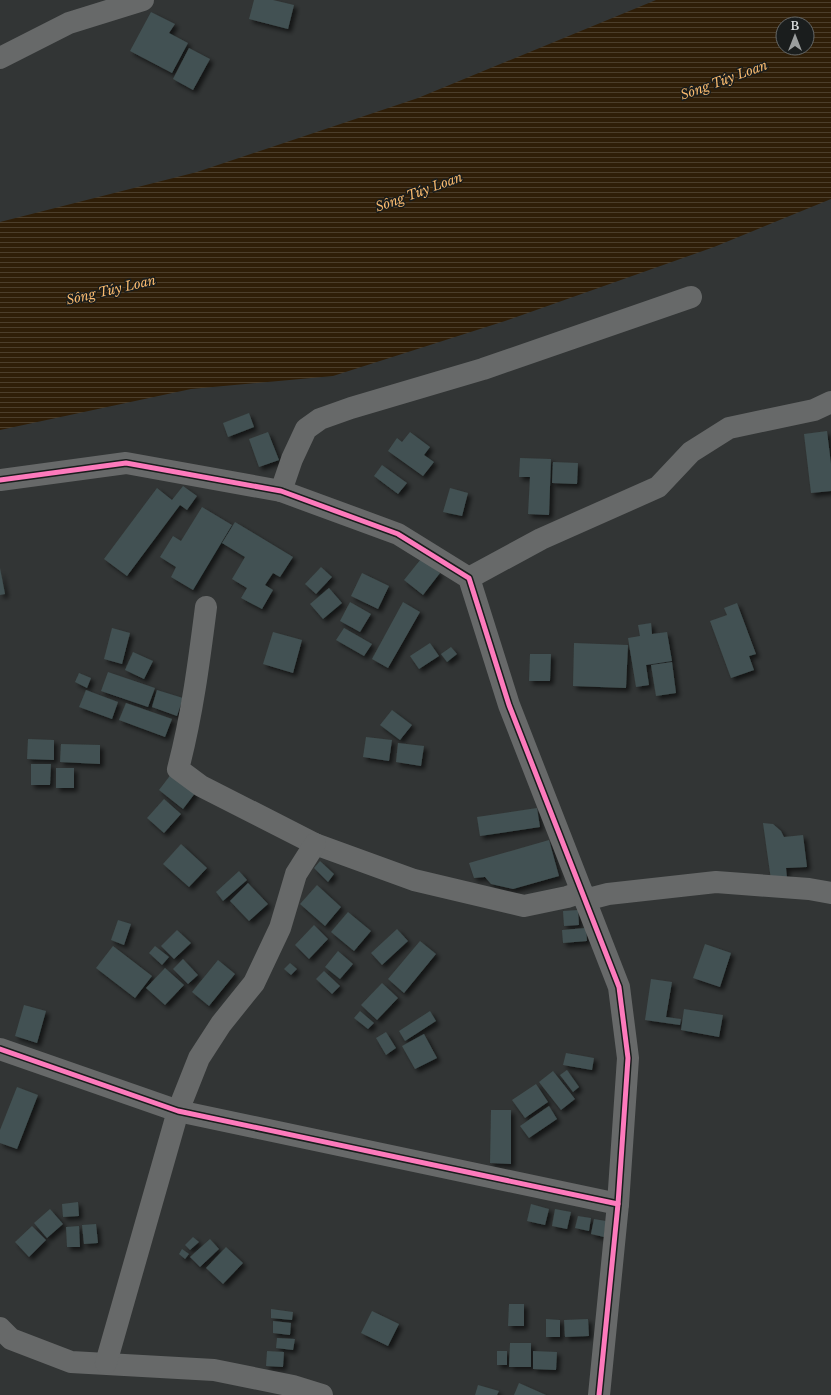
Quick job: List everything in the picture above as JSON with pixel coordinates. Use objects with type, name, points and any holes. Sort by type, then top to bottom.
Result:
[{"type":"street","points":[[0,58],[69,23],[143,0]]},
{"type":"street","points":[[281,491],[292,459],[306,429],[320,419],[351,408],[483,369],[691,297]]},
{"type":"street","points":[[469,578],[541,539],[658,487],[691,452],[729,428],[814,410],[831,402]]},
{"type":"street","points":[[0,480],[126,463],[281,491],[398,534],[469,578],[509,705],[619,987],[628,1058],[618,1204],[599,1395]]},
{"type":"street","points":[[206,607],[196,687],[186,741],[178,769],[201,786],[315,844],[414,880],[524,906],[567,897],[716,882],[809,889],[831,893]]},
{"type":"street","points":[[106,1363],[178,1111],[199,1058],[221,1024],[254,983],[280,928],[296,874],[315,844]]},
{"type":"street","points":[[0,1049],[178,1111],[618,1204]]},
{"type":"street","points":[[4,1338],[71,1362],[214,1370],[293,1386],[322,1395]]},
{"type":"water","name":"Sông Túy Loan","points":[[656,0],[831,0],[831,199],[714,247],[505,321],[333,376],[191,389],[0,430],[0,222],[197,172],[418,98]]},
{"type":"building","points":[[254,0],[273,0],[294,5],[288,29],[249,19]]},
{"type":"building","points":[[151,12],[175,24],[169,33],[188,43],[172,73],[130,51]]},
{"type":"building","points":[[189,48],[210,59],[193,90],[173,79]]},
{"type":"building","points":[[249,413],[254,427],[228,437],[223,423]]},
{"type":"building","points":[[827,431],[831,464],[831,491],[811,493],[804,434]]},
{"type":"building","points":[[268,432],[279,460],[259,467],[249,439]]},
{"type":"building","points":[[410,432],[430,447],[424,455],[434,462],[423,476],[388,451],[397,438],[402,442]]},
{"type":"building","points":[[520,458],[551,459],[549,515],[528,514],[530,477],[519,477]]},
{"type":"building","points":[[553,462],[578,463],[577,484],[552,483]]},
{"type":"building","points":[[382,465],[407,483],[398,494],[374,476]]},
{"type":"building","points":[[183,486],[197,496],[187,510],[180,505],[127,576],[104,559],[157,488],[172,500]]},
{"type":"building","points":[[450,488],[468,493],[462,516],[443,512]]},
{"type":"building","points":[[202,507],[232,525],[193,590],[171,577],[176,567],[160,557],[173,536],[181,541]]},
{"type":"building","points":[[235,522],[293,557],[280,577],[273,573],[265,585],[273,590],[262,609],[241,598],[247,588],[232,579],[245,557],[222,543]]},
{"type":"building","points":[[421,559],[440,573],[423,595],[404,580]]},
{"type":"building","points":[[321,567],[332,577],[316,594],[305,584]]},
{"type":"building","points":[[0,568],[5,594],[0,595]]},
{"type":"building","points":[[362,573],[389,586],[378,609],[351,596]]},
{"type":"building","points":[[329,588],[342,603],[323,619],[310,604]]},
{"type":"building","points":[[350,602],[371,614],[360,632],[340,621]]},
{"type":"building","points":[[403,602],[420,612],[388,668],[372,659]]},
{"type":"building","points":[[737,603],[756,654],[749,656],[754,670],[731,678],[710,621],[727,615],[724,608]]},
{"type":"building","points":[[651,623],[652,634],[667,632],[672,661],[646,665],[649,685],[636,687],[628,638],[640,636],[638,625]]},
{"type":"building","points":[[112,628],[130,633],[122,664],[104,659]]},
{"type":"building","points":[[344,628],[372,644],[364,656],[336,640]]},
{"type":"building","points":[[273,632],[302,640],[293,673],[263,664]]},
{"type":"building","points":[[430,643],[439,656],[419,669],[410,656]]},
{"type":"building","points":[[574,643],[628,645],[626,688],[573,686]]},
{"type":"building","points":[[451,647],[457,654],[447,662],[441,654]]},
{"type":"building","points":[[133,652],[153,661],[144,679],[125,670]]},
{"type":"building","points":[[530,654],[551,654],[550,681],[529,681]]},
{"type":"building","points":[[672,662],[676,693],[656,696],[651,665]]},
{"type":"building","points":[[108,672],[155,688],[148,707],[101,691]]},
{"type":"building","points":[[79,673],[91,678],[87,688],[75,682]]},
{"type":"building","points":[[86,690],[118,702],[112,719],[79,707]]},
{"type":"building","points":[[157,690],[183,698],[177,716],[152,707]]},
{"type":"building","points":[[126,703],[172,719],[165,737],[119,720]]},
{"type":"building","points":[[392,710],[412,725],[400,740],[380,725]]},
{"type":"building","points":[[366,737],[392,740],[389,761],[363,757]]},
{"type":"building","points":[[28,739],[54,740],[54,760],[27,759]]},
{"type":"building","points":[[398,743],[424,746],[421,766],[396,762]]},
{"type":"building","points":[[61,744],[100,745],[100,764],[60,762]]},
{"type":"building","points":[[31,764],[51,764],[50,785],[31,785]]},
{"type":"building","points":[[56,768],[74,768],[74,788],[56,788]]},
{"type":"building","points":[[172,773],[196,792],[183,809],[159,790]]},
{"type":"building","points":[[164,799],[181,814],[164,833],[147,818]]},
{"type":"building","points":[[537,808],[540,827],[480,836],[477,817]]},
{"type":"building","points":[[763,823],[773,824],[781,831],[784,837],[803,835],[807,867],[786,868],[787,878],[771,880]]},
{"type":"building","points":[[549,840],[559,876],[513,889],[491,884],[485,877],[474,878],[469,863]]},
{"type":"building","points":[[181,844],[207,868],[189,887],[163,864]]},
{"type":"building","points":[[320,861],[334,874],[328,882],[314,868]]},
{"type":"building","points":[[239,871],[247,880],[223,901],[216,892]]},
{"type":"building","points":[[248,883],[268,904],[249,921],[230,901]]},
{"type":"building","points":[[317,885],[341,907],[325,926],[300,904]]},
{"type":"building","points":[[578,910],[579,925],[564,926],[563,911]]},
{"type":"building","points":[[348,912],[371,931],[354,951],[331,932]]},
{"type":"building","points":[[118,920],[131,924],[124,945],[111,940]]},
{"type":"building","points":[[314,925],[328,939],[309,959],[295,945]]},
{"type":"building","points":[[586,928],[587,941],[563,943],[562,930]]},
{"type":"building","points":[[397,929],[408,941],[382,965],[371,953]]},
{"type":"building","points":[[177,930],[191,943],[174,959],[161,946]]},
{"type":"building","points":[[420,941],[436,954],[404,993],[388,979]]},
{"type":"building","points":[[705,944],[731,953],[720,987],[693,978]]},
{"type":"building","points":[[113,946],[152,976],[135,998],[96,968]]},
{"type":"building","points":[[155,946],[169,957],[162,965],[149,953]]},
{"type":"building","points":[[338,951],[353,964],[340,979],[325,967]]},
{"type":"building","points":[[183,959],[198,975],[188,984],[173,969]]},
{"type":"building","points":[[218,960],[235,974],[209,1006],[192,992]]},
{"type":"building","points":[[290,963],[297,969],[291,975],[284,969]]},
{"type":"building","points":[[165,968],[184,985],[165,1005],[146,988]]},
{"type":"building","points":[[324,971],[340,986],[332,994],[316,979]]},
{"type":"building","points":[[651,979],[672,982],[666,1017],[681,1019],[680,1025],[645,1020]]},
{"type":"building","points":[[382,983],[398,998],[377,1020],[361,1005]]},
{"type":"building","points":[[24,1005],[46,1011],[37,1043],[15,1036]]},
{"type":"building","points":[[684,1009],[723,1015],[719,1037],[681,1030]]},
{"type":"building","points":[[360,1011],[374,1023],[368,1029],[354,1018]]},
{"type":"building","points":[[430,1011],[436,1021],[405,1041],[399,1031]]},
{"type":"building","points":[[386,1032],[396,1048],[386,1055],[376,1038]]},
{"type":"building","points":[[424,1034],[437,1058],[415,1069],[402,1046]]},
{"type":"building","points":[[566,1053],[594,1058],[592,1070],[563,1065]]},
{"type":"building","points":[[567,1070],[579,1087],[573,1092],[560,1075]]},
{"type":"building","points":[[553,1071],[575,1099],[561,1110],[539,1082]]},
{"type":"building","points":[[536,1084],[548,1102],[525,1118],[512,1100]]},
{"type":"building","points":[[17,1087],[38,1095],[17,1149],[0,1143],[0,1130]]},
{"type":"building","points":[[549,1106],[557,1119],[529,1138],[520,1126]]},
{"type":"building","points":[[491,1110],[511,1110],[511,1164],[490,1163]]},
{"type":"building","points":[[78,1202],[79,1216],[63,1217],[62,1204]]},
{"type":"building","points":[[531,1204],[549,1209],[545,1225],[527,1221]]},
{"type":"building","points":[[50,1209],[63,1224],[47,1238],[34,1223]]},
{"type":"building","points":[[555,1209],[571,1212],[567,1229],[552,1226]]},
{"type":"building","points":[[578,1216],[591,1218],[589,1231],[575,1228]]},
{"type":"building","points":[[594,1219],[606,1221],[604,1237],[591,1234]]},
{"type":"building","points":[[96,1224],[98,1243],[84,1244],[82,1225]]},
{"type":"building","points":[[32,1226],[46,1240],[29,1257],[15,1242]]},
{"type":"building","points":[[79,1226],[80,1247],[67,1247],[66,1227]]},
{"type":"building","points":[[193,1237],[199,1242],[190,1250],[185,1245]]},
{"type":"building","points":[[210,1239],[219,1249],[200,1267],[190,1257]]},
{"type":"building","points":[[226,1247],[243,1263],[223,1284],[206,1268]]},
{"type":"building","points":[[182,1249],[189,1254],[185,1259],[179,1254]]},
{"type":"building","points":[[509,1304],[524,1304],[524,1326],[508,1326]]},
{"type":"building","points":[[271,1309],[293,1312],[292,1320],[271,1318]]},
{"type":"building","points":[[372,1311],[399,1324],[388,1346],[361,1333]]},
{"type":"building","points":[[546,1319],[560,1320],[560,1337],[546,1337]]},
{"type":"building","points":[[588,1319],[589,1336],[565,1337],[564,1320]]},
{"type":"building","points":[[273,1321],[291,1323],[290,1335],[273,1333]]},
{"type":"building","points":[[277,1338],[295,1339],[293,1350],[276,1348]]},
{"type":"building","points":[[510,1343],[531,1343],[531,1367],[509,1367]]},
{"type":"building","points":[[267,1351],[284,1352],[283,1367],[266,1366]]},
{"type":"building","points":[[497,1351],[507,1351],[507,1365],[497,1365]]},
{"type":"building","points":[[533,1351],[557,1352],[556,1370],[533,1369]]},
{"type":"building","points":[[519,1383],[546,1395],[514,1395]]},
{"type":"building","points":[[478,1385],[499,1391],[497,1395],[475,1395]]},
{"type":"cycle path","points":[[0,480],[126,463],[281,491],[398,534],[469,578],[509,705],[619,987],[628,1058],[618,1204],[599,1395]]},
{"type":"cycle path","points":[[0,1049],[178,1111],[618,1204]]}]
